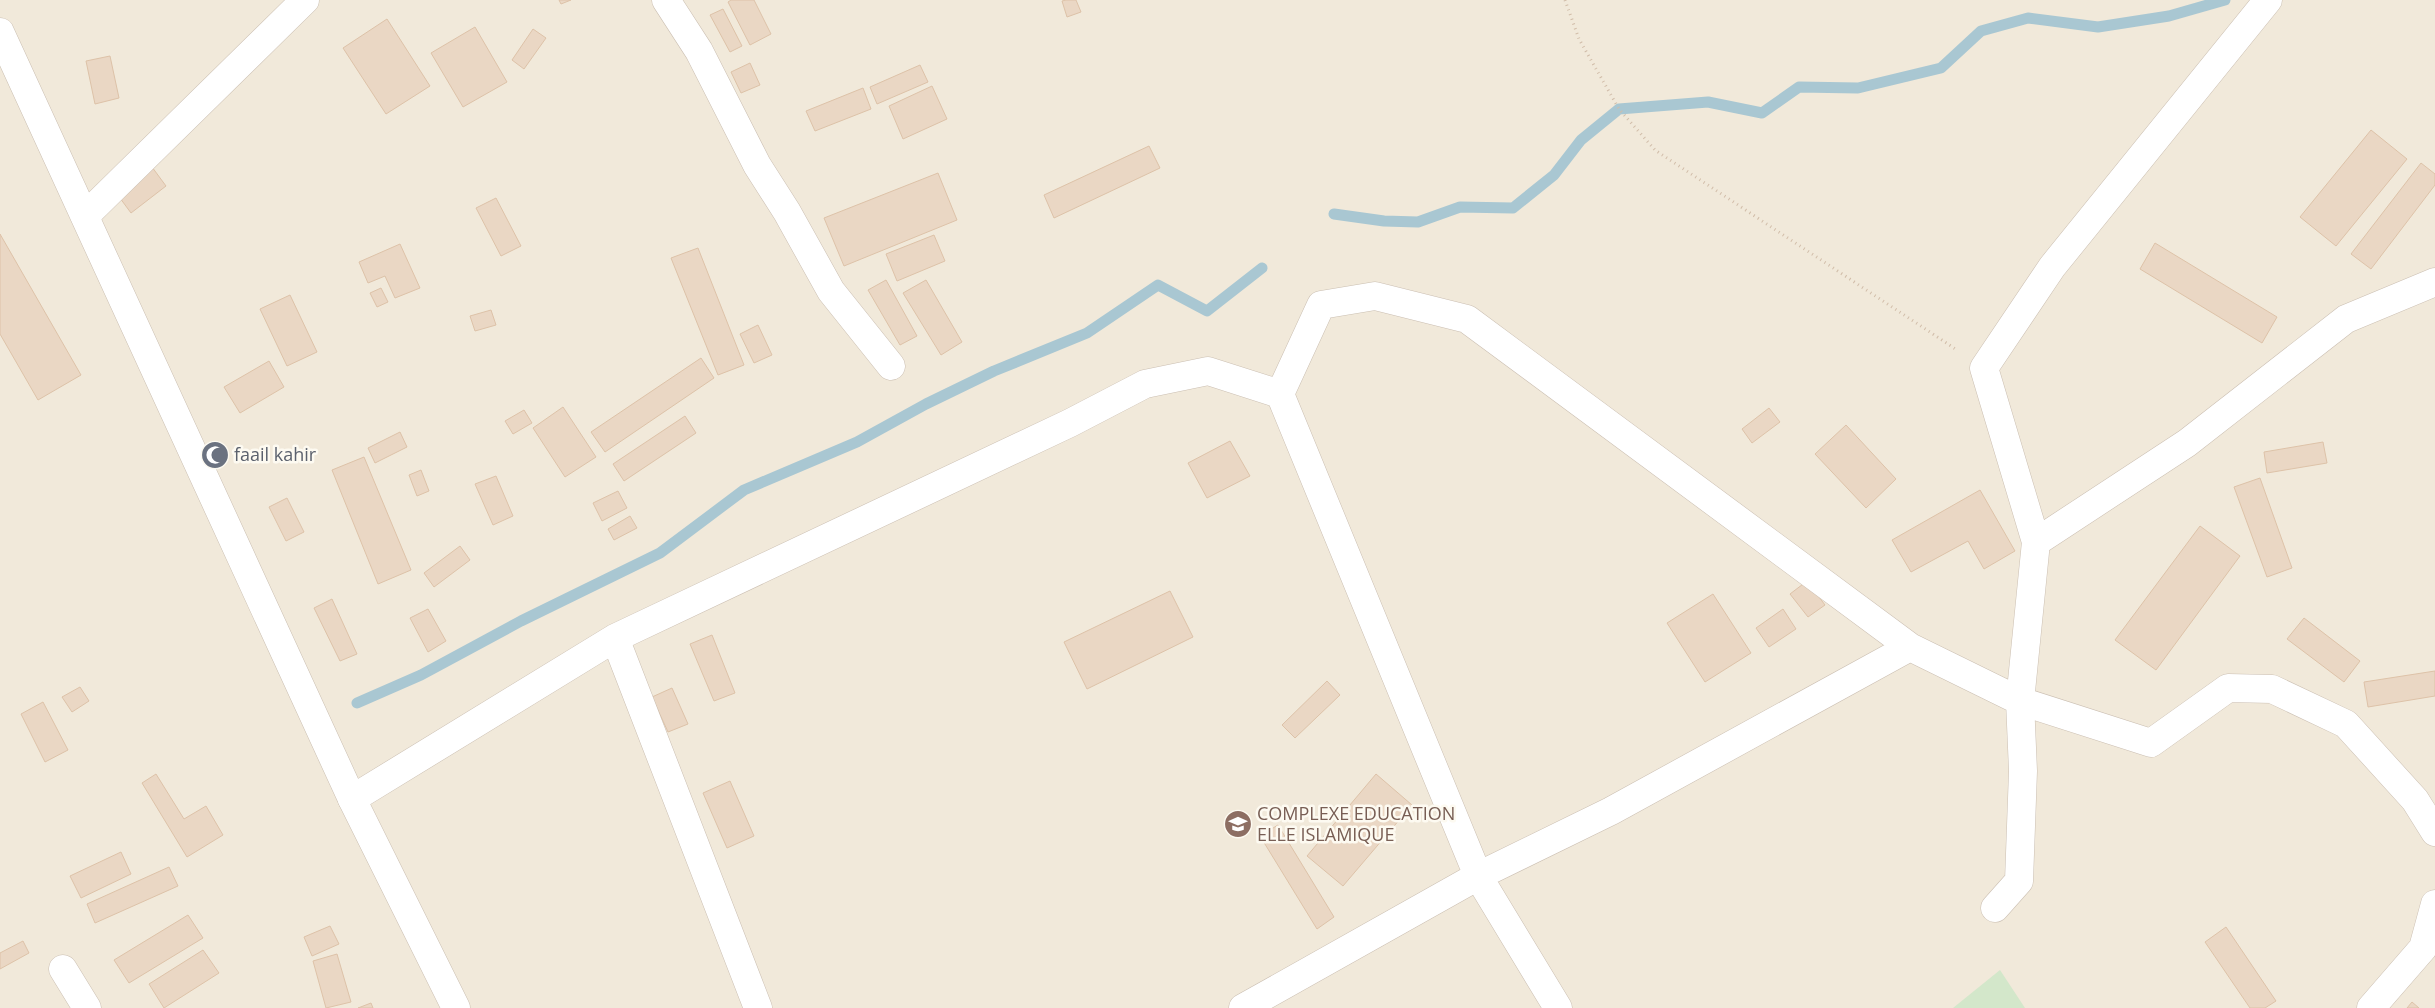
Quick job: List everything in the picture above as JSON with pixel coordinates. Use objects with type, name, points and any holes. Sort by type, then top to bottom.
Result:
[{"type":"street","points":[[85,216],[305,0]]},
{"type":"street","points":[[666,0],[699,51],[757,165],[788,212],[831,291],[891,366]]},
{"type":"street","points":[[1995,908],[2019,881],[2023,771],[2020,701],[2036,542],[1984,368],[2063,252],[2268,0]]},
{"type":"street","points":[[0,32],[352,799],[456,1008]]},
{"type":"street","points":[[2036,542],[2187,443],[2346,319],[2435,282]]},
{"type":"street","points":[[1558,1008],[1478,876],[1280,394],[1321,305],[1375,296],[1467,319],[1910,647],[2020,701],[2151,743],[2228,688],[2272,688],[2346,724],[2414,800],[2435,832]]},
{"type":"street","points":[[352,799],[615,638],[957,476],[1145,384],[1208,371],[1280,394]]},
{"type":"street","points":[[615,638],[758,1008]]},
{"type":"street","points":[[1244,1008],[1478,876],[1611,811],[1910,647]]},
{"type":"street","points":[[2371,1008],[2429,955],[2435,904]]},
{"type":"street","points":[[64,969],[87,1008]]},
{"type":"path","points":[[1565,0],[1579,39],[1620,109],[1655,150],[1984,368]]},
{"type":"shaded area","points":[[0,0],[2435,0],[2435,1008],[0,1008]]},
{"type":"green space","points":[[2000,970],[2025,1008],[1953,1008]]},
{"type":"building","points":[[559,0],[571,0],[561,4]]},
{"type":"building","points":[[731,0],[754,0],[771,34],[750,45],[728,2]]},
{"type":"building","points":[[1076,0],[1081,12],[1067,17],[1062,1]]},
{"type":"building","points":[[723,9],[742,46],[730,52],[710,15]]},
{"type":"building","points":[[387,19],[430,86],[386,114],[343,48]]},
{"type":"building","points":[[475,27],[507,82],[463,107],[431,53]]},
{"type":"building","points":[[533,29],[546,38],[524,69],[512,60]]},
{"type":"building","points":[[110,56],[119,98],[95,104],[86,61]]},
{"type":"building","points":[[750,63],[760,85],[741,93],[731,72]]},
{"type":"building","points":[[920,65],[928,82],[877,104],[870,87]]},
{"type":"building","points":[[932,86],[947,119],[903,139],[889,106]]},
{"type":"building","points":[[863,88],[871,109],[815,131],[806,111]]},
{"type":"building","points":[[2371,130],[2407,159],[2336,246],[2300,217]]},
{"type":"building","points":[[1149,146],[1160,168],[1054,218],[1044,195]]},
{"type":"building","points":[[2421,163],[2435,174],[2435,185],[2371,269],[2351,254]]},
{"type":"building","points":[[152,167],[166,186],[131,213],[117,194]]},
{"type":"building","points":[[938,173],[957,220],[844,266],[824,218]]},
{"type":"building","points":[[496,198],[521,246],[501,256],[476,208]]},
{"type":"building","points":[[0,234],[81,375],[38,400],[0,334]]},
{"type":"building","points":[[934,235],[945,261],[897,281],[886,254]]},
{"type":"building","points":[[2155,243],[2277,317],[2262,343],[2140,269]]},
{"type":"building","points":[[400,244],[420,288],[395,298],[385,276],[368,283],[359,262]]},
{"type":"building","points":[[698,248],[744,365],[718,375],[671,258]]},
{"type":"building","points":[[886,280],[917,336],[900,345],[868,290]]},
{"type":"building","points":[[926,280],[962,342],[941,355],[903,293]]},
{"type":"building","points":[[381,288],[388,302],[377,307],[370,293]]},
{"type":"building","points":[[290,295],[317,352],[287,366],[260,309]]},
{"type":"building","points":[[491,310],[496,325],[475,331],[470,316]]},
{"type":"building","points":[[758,325],[772,355],[754,363],[740,334]]},
{"type":"building","points":[[701,358],[714,378],[605,452],[591,432]]},
{"type":"building","points":[[269,361],[284,387],[240,413],[224,387]]},
{"type":"building","points":[[563,407],[596,457],[565,477],[533,428]]},
{"type":"building","points":[[1769,408],[1780,422],[1752,443],[1742,429]]},
{"type":"building","points":[[524,410],[532,423],[513,434],[505,421]]},
{"type":"building","points":[[685,416],[696,433],[624,481],[613,464]]},
{"type":"building","points":[[1846,425],[1896,479],[1866,508],[1815,454]]},
{"type":"building","points":[[400,432],[407,447],[375,463],[368,448]]},
{"type":"building","points":[[1230,441],[1250,476],[1207,498],[1188,463]]},
{"type":"building","points":[[2323,442],[2327,463],[2267,473],[2264,452]]},
{"type":"building","points":[[364,457],[411,570],[378,584],[332,470]]},
{"type":"building","points":[[421,470],[429,491],[417,496],[409,475]]},
{"type":"building","points":[[496,476],[513,516],[493,525],[475,484]]},
{"type":"building","points":[[2260,478],[2292,568],[2267,577],[2234,487]]},
{"type":"building","points":[[1980,490],[2015,551],[1984,569],[1968,541],[1911,572],[1892,540]]},
{"type":"building","points":[[618,491],[627,508],[602,521],[593,503]]},
{"type":"building","points":[[287,498],[304,532],[286,541],[269,507]]},
{"type":"building","points":[[630,516],[637,528],[614,540],[608,529]]},
{"type":"building","points":[[2200,526],[2240,556],[2156,670],[2115,640]]},
{"type":"building","points":[[460,546],[470,560],[434,587],[424,573]]},
{"type":"building","points":[[1807,581],[1825,605],[1808,617],[1790,594]]},
{"type":"building","points":[[1170,591],[1193,637],[1087,689],[1064,642]]},
{"type":"building","points":[[1713,594],[1751,653],[1705,682],[1667,623]]},
{"type":"building","points":[[332,599],[357,654],[340,661],[314,608]]},
{"type":"building","points":[[428,609],[446,641],[428,652],[410,618]]},
{"type":"building","points":[[1783,609],[1796,629],[1769,647],[1756,628]]},
{"type":"building","points":[[2304,618],[2360,661],[2344,682],[2287,639]]},
{"type":"building","points":[[712,635],[735,693],[714,701],[690,644]]},
{"type":"building","points":[[2435,671],[2435,696],[2368,707],[2364,682]]},
{"type":"building","points":[[1327,681],[1340,695],[1295,738],[1282,725]]},
{"type":"building","points":[[80,687],[89,701],[72,712],[62,697]]},
{"type":"building","points":[[672,688],[688,724],[668,732],[652,697]]},
{"type":"building","points":[[43,702],[68,750],[45,762],[21,714]]},
{"type":"building","points":[[156,774],[184,819],[206,806],[223,835],[187,857],[142,783]]},
{"type":"building","points":[[1376,774],[1412,805],[1343,886],[1307,856]]},
{"type":"building","points":[[730,781],[754,836],[727,848],[703,793]]},
{"type":"building","points":[[1278,825],[1334,917],[1317,929],[1260,836]]},
{"type":"building","points":[[121,852],[131,874],[81,898],[70,876]]},
{"type":"building","points":[[169,867],[178,886],[95,923],[87,904]]},
{"type":"building","points":[[188,915],[203,938],[129,983],[114,960]]},
{"type":"building","points":[[330,926],[339,944],[312,956],[304,937]]},
{"type":"building","points":[[2226,927],[2276,1001],[2265,1008],[2250,1008],[2205,942]]},
{"type":"building","points":[[23,941],[29,953],[0,969],[0,953]]},
{"type":"building","points":[[203,950],[219,973],[164,1008],[149,984]]},
{"type":"building","points":[[337,954],[351,1002],[326,1008],[313,961]]},
{"type":"building","points":[[2412,1002],[2419,1008],[2407,1008]]},
{"type":"building","points":[[371,1003],[373,1008],[358,1008]]},
{"type":"waterway","points":[[1334,214],[1384,221],[1418,222],[1460,207],[1513,208],[1554,175],[1581,140],[1619,109],[1708,102],[1762,113],[1799,87],[1858,88],[1941,68],[1981,31],[2028,18],[2098,27],[2169,16],[2225,0]]},
{"type":"waterway","points":[[357,703],[421,675],[521,621],[660,553],[744,490],[857,442],[926,404],[994,371],[1087,333],[1158,285],[1207,311],[1262,268]]},
{"type":"place","name":"faail kahir","points":[[215,455]]},
{"type":"place","name":"COMPLEXE EDUCATION ELLE ISLAMIQUE","points":[[1238,824]]}]
